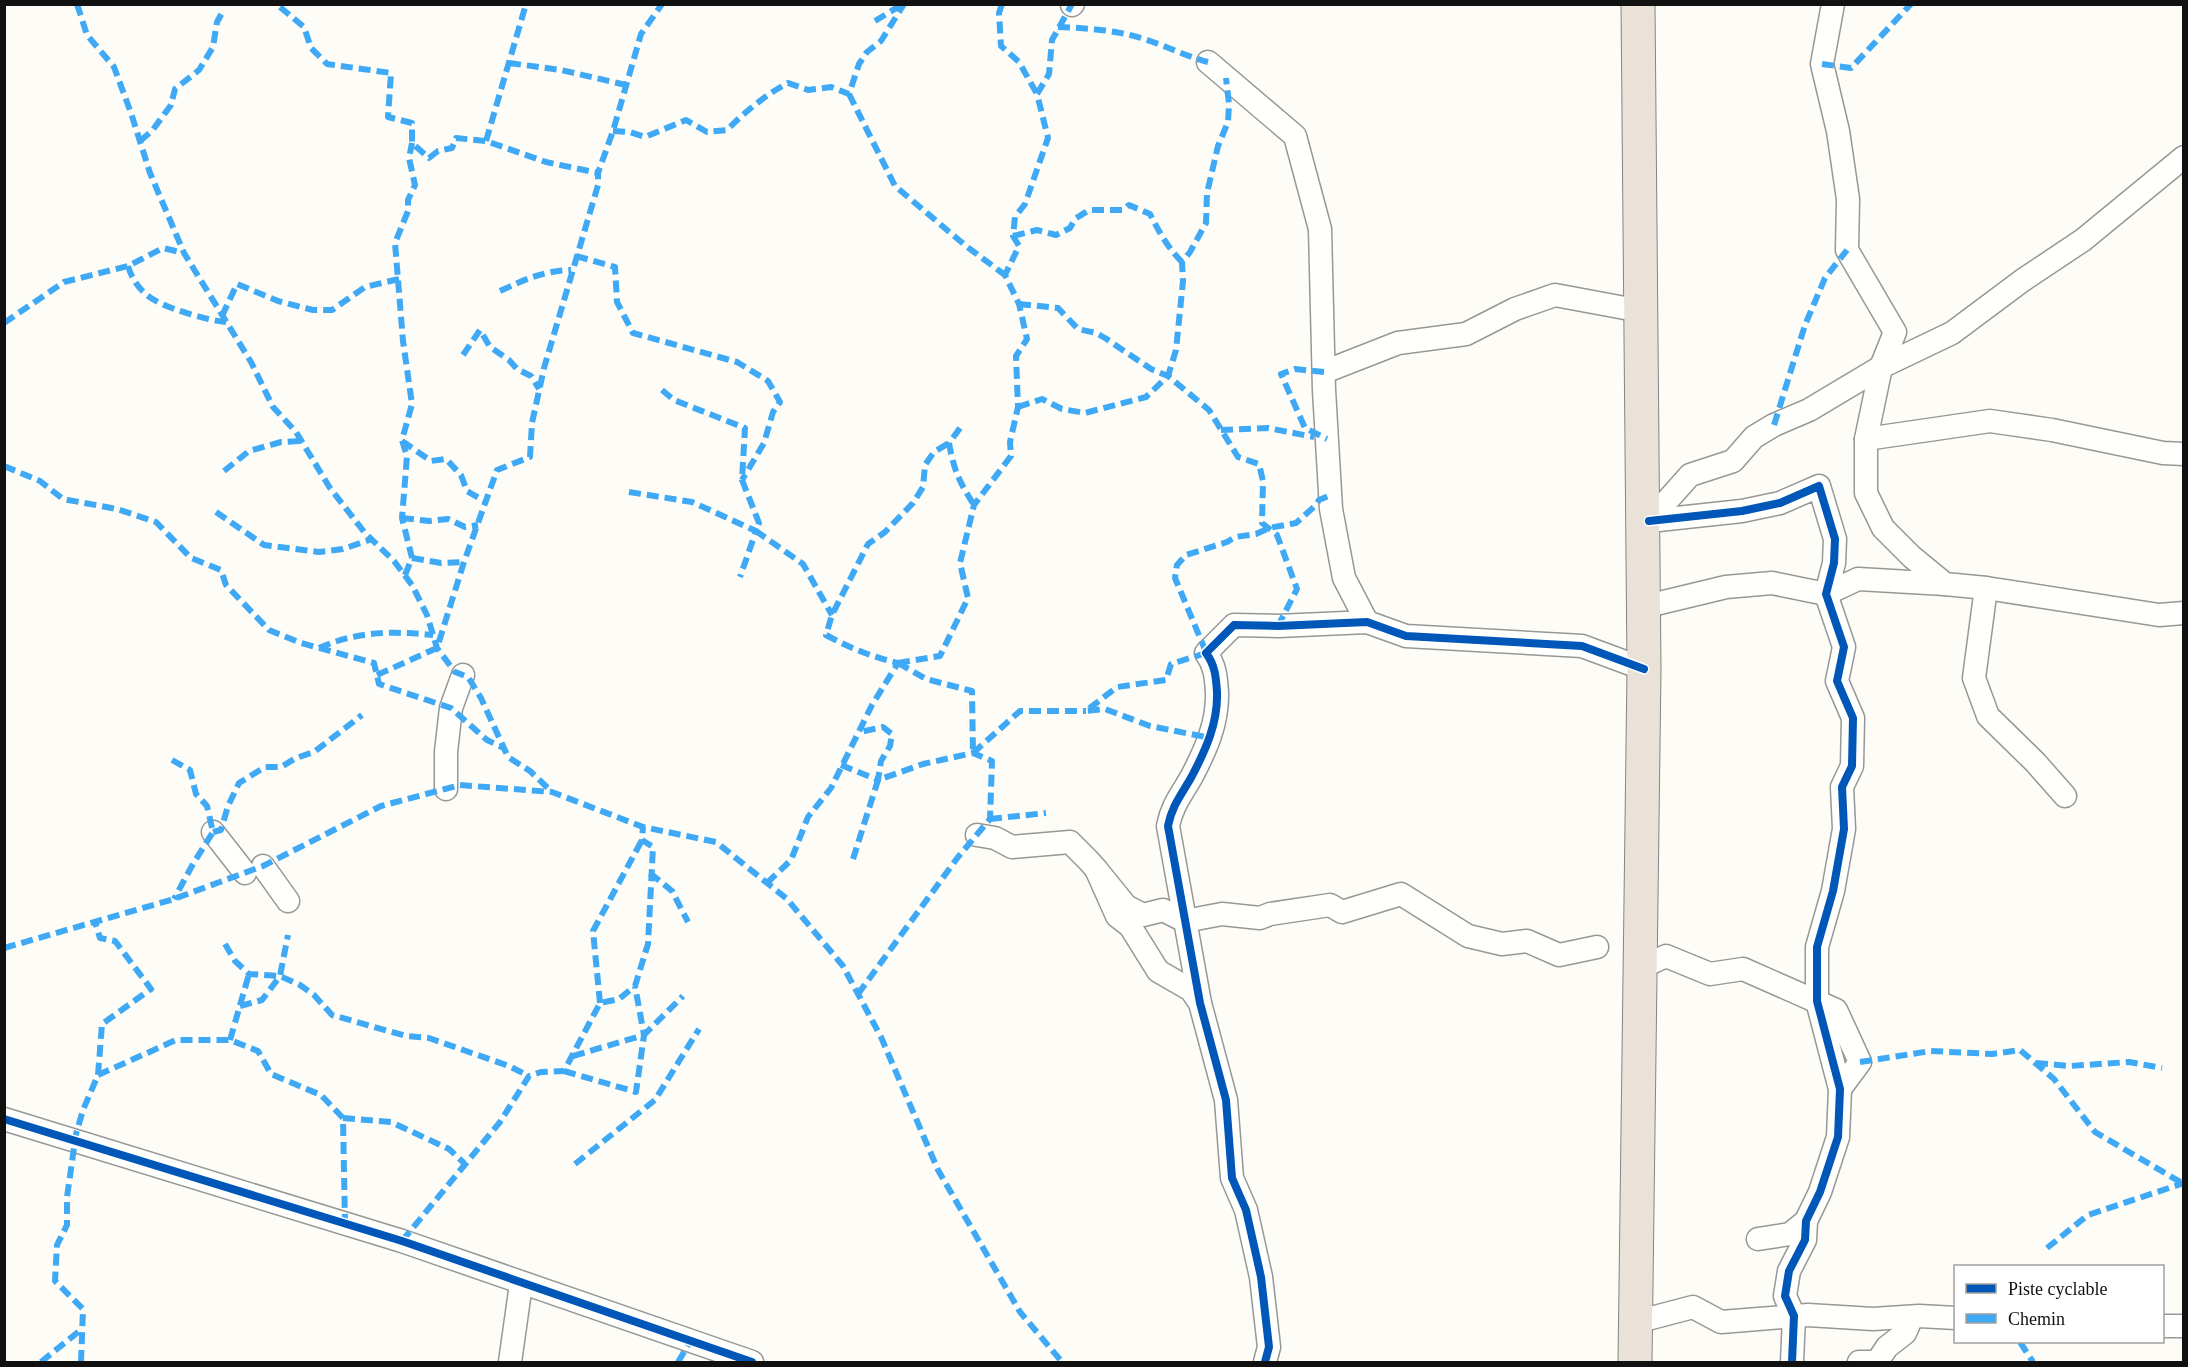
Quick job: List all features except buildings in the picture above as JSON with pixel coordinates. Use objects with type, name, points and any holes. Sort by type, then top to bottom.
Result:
[{"type":"highway","points":[[1635,1362],[1643,607],[1646,534],[1638,4]]},
{"type":"street","points":[[1833,4],[1822,64],[1838,131],[1848,199],[1847,250],[1895,333],[1881,367],[1866,439],[1866,493],[1883,528],[1912,557],[1945,584]]},
{"type":"street","points":[[1208,62],[1295,136],[1320,229],[1331,509],[1344,578],[1367,622]]},
{"type":"street","points":[[1646,534],[1690,476],[1733,461],[1754,438],[1774,425],[1809,410],[1881,367],[1952,333],[2023,280],[2083,240],[2184,157]]},
{"type":"street","points":[[1324,372],[1398,343],[1466,334],[1515,309],[1555,295],[1641,311]]},
{"type":"street","points":[[1866,439],[1989,422],[2052,430],[2163,453],[2184,454]]},
{"type":"street","points":[[1646,534],[1780,503],[1818,486],[1835,539],[1834,563],[1826,594],[1844,647],[1837,681],[1853,718],[1852,766],[1842,787],[1844,829],[1833,891],[1817,947],[1816,1001],[1840,1089],[1838,1137],[1820,1192],[1806,1221],[1804,1240],[1789,1271],[1785,1296],[1794,1316],[1792,1362]]},
{"type":"street","points":[[1643,607],[1726,587],[1772,583],[1826,594],[1858,579],[1986,588],[2159,615],[2184,613]]},
{"type":"street","points":[[1986,588],[1974,678],[1988,717],[2035,762],[2065,796]]},
{"type":"street","points":[[1264,1362],[1269,1347],[1261,1277],[1246,1210],[1232,1178],[1226,1100],[1200,1003],[1168,826],[1172,809],[1211,738],[1217,706],[1216,675],[1206,653],[1234,625],[1278,627],[1367,622],[1406,636],[1582,646],[1644,669]]},
{"type":"street","points":[[446,789],[446,752],[451,708],[463,675]]},
{"type":"street","points":[[213,832],[288,901]]},
{"type":"street","points":[[977,835],[995,838],[1012,847],[1070,842],[1089,860],[1126,906],[1143,915],[1163,910],[1185,921],[1222,914],[1260,918],[1270,914],[1330,905],[1342,912],[1401,894],[1468,936],[1502,944],[1527,941],[1559,955],[1597,947]]},
{"type":"street","points":[[1096,869],[1117,916],[1130,926],[1158,971],[1191,990],[1200,1003]]},
{"type":"street","points":[[1640,968],[1666,957],[1710,974],[1743,969],[1816,1001]]},
{"type":"street","points":[[4,1119],[345,1222],[752,1362]]},
{"type":"street","points":[[1758,1239],[1790,1234],[1806,1221]]},
{"type":"street","points":[[510,1362],[521,1284]]},
{"type":"street","points":[[1636,1322],[1693,1307],[1721,1322],[1808,1315],[1873,1319],[1954,1318]]},
{"type":"street","points":[[1859,1362],[1877,1362],[1887,1347],[1905,1333],[1912,1317]]},
{"type":"street","points":[[2164,1326],[2184,1326]]},
{"type":"marked path","points":[[77,4],[87,35],[114,67],[150,173],[184,253],[251,362],[273,407],[296,432],[330,488],[365,533],[394,561],[412,585],[427,615],[437,648],[455,672],[468,677],[481,698],[508,757],[530,771],[552,792]]},
{"type":"marked path","points":[[486,141],[526,4]]},
{"type":"marked path","points":[[377,675],[437,648],[464,562],[497,470],[530,457],[532,423],[544,368],[598,185],[598,173],[613,131],[641,34],[662,4]]},
{"type":"marked path","points":[[875,21],[903,4]]},
{"type":"marked path","points":[[613,131],[630,132],[645,137],[686,120],[707,132],[727,130],[756,104],[788,83],[808,90],[831,87],[849,94],[859,64],[867,52],[881,41],[904,4]]},
{"type":"marked path","points":[[1002,4],[999,13],[1001,46],[1019,62],[1037,94]]},
{"type":"marked path","points":[[898,663],[940,656],[968,598],[960,563],[974,505],[1011,456],[1010,442],[1018,407],[1016,356],[1027,339],[1019,304],[1005,275],[1019,246],[1013,236],[1015,217],[1025,204],[1048,138],[1037,94],[1049,74],[1052,40],[1072,4]]},
{"type":"marked path","points":[[1822,64],[1851,68],[1911,4]]},
{"type":"marked path","points":[[280,7],[304,27],[311,48],[327,64],[391,73],[388,117],[412,123],[412,143],[429,158],[438,151],[452,148],[456,138],[486,141],[546,162],[598,173]]},
{"type":"marked path","points":[[140,141],[152,131],[171,105],[175,89],[199,70],[213,47],[217,22],[222,13]]},
{"type":"marked path","points":[[1058,27],[1131,35],[1208,62]]},
{"type":"marked path","points":[[509,63],[561,70],[626,85]]},
{"type":"marked path","points":[[1018,407],[1042,399],[1062,409],[1085,413],[1146,397],[1168,376],[1176,350],[1183,281],[1182,262],[1206,223],[1207,193],[1218,146],[1228,122],[1229,104],[1226,78]]},
{"type":"marked path","points":[[849,94],[895,186],[966,246],[1005,275]]},
{"type":"marked path","points":[[405,575],[412,558],[402,518],[407,456],[402,440],[412,404],[403,341],[395,243],[408,211],[408,200],[415,185],[409,158],[412,143]]},
{"type":"marked path","points":[[1013,236],[1037,230],[1056,235],[1070,228],[1075,219],[1089,210],[1123,210],[1129,205],[1150,214],[1164,240],[1182,262]]},
{"type":"marked path","points":[[4,323],[64,282],[128,266],[163,248],[184,253]]},
{"type":"marked path","points":[[1774,425],[1805,325],[1825,278],[1847,250]]},
{"type":"marked path","points":[[576,256],[615,267],[617,302],[633,333],[737,362],[768,381],[780,402],[773,412],[764,443],[742,480]]},
{"type":"marked path","points":[[128,266],[138,286],[153,300],[193,315],[226,322]]},
{"type":"marked path","points":[[500,291],[535,276],[571,270]]},
{"type":"marked path","points":[[222,316],[237,284],[278,301],[313,310],[332,310],[365,287],[399,279]]},
{"type":"marked path","points":[[1019,304],[1058,308],[1078,329],[1096,333],[1151,369],[1168,376],[1209,410],[1238,457],[1259,464],[1263,481],[1262,523],[1277,535],[1297,589],[1278,626]]},
{"type":"marked path","points":[[463,355],[480,330],[490,347],[509,360],[517,369],[531,376],[539,389]]},
{"type":"marked path","points":[[1324,372],[1295,369],[1281,374],[1305,428],[1327,439]]},
{"type":"marked path","points":[[662,390],[674,400],[745,428],[742,480],[759,523],[756,531],[803,564],[832,615]]},
{"type":"marked path","points":[[960,428],[949,443],[958,475],[974,505]]},
{"type":"marked path","points":[[1221,430],[1268,428],[1314,437]]},
{"type":"marked path","points":[[224,471],[249,451],[281,442],[302,441]]},
{"type":"marked path","points":[[402,441],[431,461],[446,459],[461,475],[467,491],[486,502]]},
{"type":"marked path","points":[[767,883],[791,860],[808,817],[831,788],[872,705],[898,663],[861,652],[826,635],[832,615],[868,544],[885,532],[913,503],[923,487],[925,465],[934,452],[949,443]]},
{"type":"marked path","points":[[4,466],[40,481],[63,499],[117,509],[156,522],[191,558],[221,570],[226,585],[269,630],[301,643],[374,663],[379,684],[451,708],[487,740],[504,748]]},
{"type":"marked path","points":[[629,492],[692,502],[756,531],[740,577]]},
{"type":"marked path","points":[[1206,652],[1175,578],[1177,565],[1186,555],[1227,542],[1235,537],[1296,523],[1319,500],[1331,495]]},
{"type":"marked path","points":[[216,512],[264,545],[319,552],[343,549],[372,539]]},
{"type":"marked path","points":[[402,518],[429,521],[448,519],[465,527],[478,525]]},
{"type":"marked path","points":[[412,558],[441,563],[464,562]]},
{"type":"marked path","points":[[319,648],[361,635],[403,633],[433,635]]},
{"type":"marked path","points":[[1206,653],[1171,664],[1166,680],[1117,687],[1086,711],[1105,709],[1150,726],[1211,738]]},
{"type":"marked path","points":[[898,663],[926,679],[972,691],[973,753]]},
{"type":"marked path","points":[[973,753],[1020,711],[1086,711]]},
{"type":"marked path","points":[[213,832],[221,830],[228,806],[239,783],[265,767],[281,767],[296,758],[314,752],[362,715]]},
{"type":"marked path","points":[[841,765],[878,780],[881,761],[890,746],[892,734],[883,727],[860,732]]},
{"type":"marked path","points":[[853,859],[878,780],[923,764],[973,753],[992,761],[990,819],[958,857],[858,994]]},
{"type":"marked path","points":[[172,760],[190,770],[196,794],[207,806],[213,832],[174,899]]},
{"type":"marked path","points":[[4,948],[174,899],[263,866],[381,806],[460,785],[552,792],[643,827],[716,842],[787,899],[843,966],[881,1037],[938,1170],[1020,1312],[1062,1362]]},
{"type":"marked path","points":[[990,819],[1046,813]]},
{"type":"marked path","points":[[402,1241],[500,1122],[529,1076],[541,1072],[564,1071],[600,1003],[619,999],[635,986],[648,944],[653,847],[642,840],[643,827]]},
{"type":"marked path","points":[[600,1003],[593,931],[642,840]]},
{"type":"marked path","points":[[650,873],[672,891],[688,922]]},
{"type":"marked path","points":[[81,1362],[83,1309],[55,1281],[57,1245],[67,1225],[67,1197],[76,1134],[83,1110],[98,1075],[102,1024],[151,989],[115,941],[100,938],[95,922]]},
{"type":"marked path","points":[[240,1006],[262,1000],[280,976],[288,935]]},
{"type":"marked path","points":[[225,944],[235,961],[249,974],[280,976],[300,985],[314,995],[332,1015],[406,1036],[429,1038],[509,1066],[529,1076]]},
{"type":"marked path","points":[[230,1040],[249,974]]},
{"type":"marked path","points":[[564,1071],[636,1092],[644,1035],[635,986]]},
{"type":"marked path","points":[[573,1056],[644,1035],[683,996]]},
{"type":"marked path","points":[[575,1164],[655,1100],[699,1029]]},
{"type":"marked path","points":[[98,1075],[176,1040],[230,1040],[258,1051],[271,1074],[321,1095],[343,1118],[345,1223]]},
{"type":"marked path","points":[[1860,1062],[1931,1051],[1992,1054],[2020,1050],[2054,1079],[2095,1132],[2182,1183]]},
{"type":"marked path","points":[[2036,1063],[2070,1066],[2129,1062],[2162,1068]]},
{"type":"marked path","points":[[343,1118],[391,1122],[449,1149],[464,1163]]},
{"type":"marked path","points":[[2047,1248],[2088,1215],[2184,1183]]},
{"type":"marked path","points":[[41,1362],[83,1328]]},
{"type":"marked path","points":[[678,1362],[690,1342]]},
{"type":"marked path","points":[[2021,1343],[2033,1362]]},
{"type":"cycle path","points":[[1649,521],[1742,511],[1780,503],[1819,486],[1835,539],[1834,563],[1826,594],[1844,647],[1837,681],[1853,718],[1852,766],[1842,787],[1844,829],[1833,891],[1817,947],[1817,1001],[1840,1089],[1838,1137],[1820,1192],[1806,1221],[1805,1240],[1789,1271],[1785,1296],[1794,1316],[1792,1362]]},
{"type":"cycle path","points":[[1265,1362],[1269,1347],[1261,1277],[1246,1210],[1232,1178],[1226,1100],[1200,1003],[1168,826],[1175,806],[1202,756],[1213,725],[1217,703],[1216,681],[1213,667],[1206,653],[1234,625],[1278,626],[1367,622],[1406,636],[1582,646],[1644,669]]},
{"type":"cycle path","points":[[4,1119],[402,1241],[752,1362]]}]
